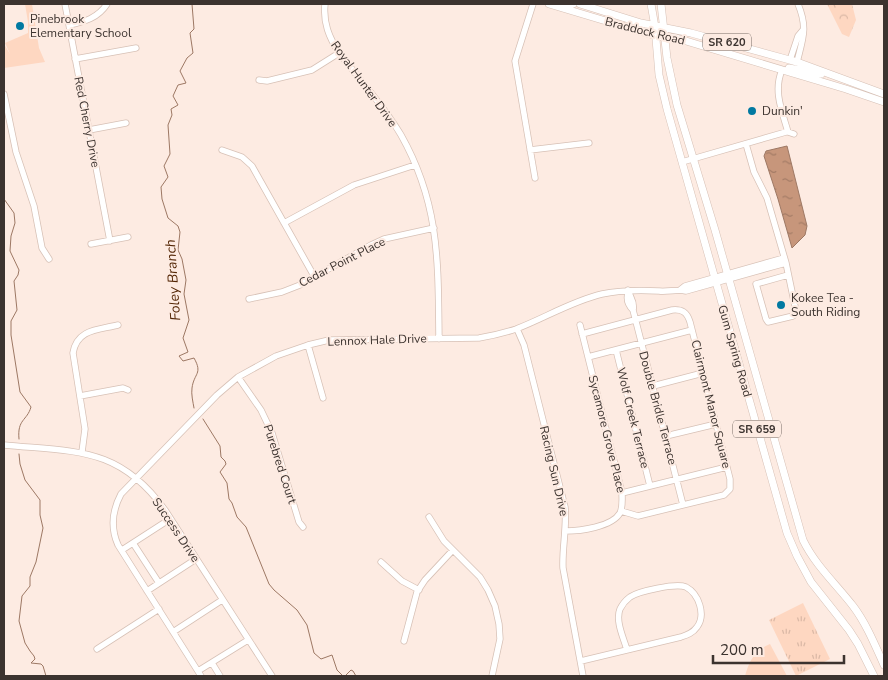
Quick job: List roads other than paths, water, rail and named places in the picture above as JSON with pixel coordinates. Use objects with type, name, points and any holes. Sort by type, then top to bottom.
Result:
[{"type":"main road","name":"Braddock Road","points":[[548,4],[656,36],[676,38],[884,102]]},
{"type":"main road","points":[[566,4],[573,4]]},
{"type":"main road","name":"Braddock Road","points":[[580,4],[655,27],[691,32],[794,61],[884,94]]},
{"type":"main road","name":"Gum Spring Road","points":[[650,4],[655,27],[659,75],[787,533],[802,568],[849,630],[874,676]]},
{"type":"main road","name":"Gum Spring Road","points":[[661,4],[667,58],[677,105],[803,540],[815,561],[860,616],[884,665]]},
{"type":"main road","points":[[782,70],[792,68],[848,80]]},
{"type":"street","name":"Red Cherry Drive","points":[[64,4],[110,241]]},
{"type":"street","points":[[69,25],[94,17],[101,13],[107,4]]},
{"type":"street","name":"Royal Hunter Drive","points":[[325,4],[325,18],[329,35],[339,53],[390,118],[401,136],[424,185],[434,228],[438,268],[439,339]]},
{"type":"street","points":[[533,4],[514,62],[535,178]]},
{"type":"street","points":[[794,61],[804,36],[804,18],[798,4]]},
{"type":"street","points":[[75,59],[136,48]]},
{"type":"street","points":[[259,80],[267,81],[312,70],[339,53]]},
{"type":"street","points":[[682,162],[791,133],[777,91],[782,70]]},
{"type":"street","points":[[4,94],[16,152],[34,206],[42,248],[49,259]]},
{"type":"street","points":[[89,130],[126,123]]},
{"type":"street","points":[[530,150],[589,142]]},
{"type":"street","points":[[746,144],[754,172],[767,198],[785,260],[796,314],[768,322],[756,284],[788,275]]},
{"type":"street","points":[[222,150],[242,157],[252,166],[314,276]]},
{"type":"street","points":[[284,222],[354,185],[415,165]]},
{"type":"street","name":"Cedar Point Place","points":[[249,299],[282,292],[300,285],[384,239],[434,228]]},
{"type":"street","points":[[91,244],[128,237]]},
{"type":"street","name":"Lennox Hale Drive","points":[[200,674],[114,536],[112,528],[113,515],[121,494],[217,395],[238,377],[276,356],[329,340],[479,338],[517,329],[582,300],[602,294],[680,290],[685,286],[715,280],[785,260]]},
{"type":"street","name":"Double Bridle Terrace","points":[[628,292],[627,298],[633,310],[683,505]]},
{"type":"street","name":"Clairmont Manor Square","points":[[582,334],[672,310],[680,310],[687,315],[727,466],[730,489],[726,493],[638,516],[621,511]]},
{"type":"street","points":[[82,452],[85,429],[73,354],[75,346],[82,336],[88,332],[118,325]]},
{"type":"street","name":"Sycamore Grove Place","points":[[565,531],[581,530],[606,524],[612,521],[621,511],[622,493],[580,325]]},
{"type":"street","name":"Racing Sun Drive","points":[[517,329],[524,346],[565,507],[563,568],[583,676]]},
{"type":"street","points":[[588,357],[692,330]]},
{"type":"street","points":[[308,345],[323,398]]},
{"type":"street","name":"Wolf Creek Terrace","points":[[616,350],[650,486]]},
{"type":"street","points":[[653,386],[703,373]]},
{"type":"street","name":"Purebred Court","points":[[238,377],[261,410],[272,433],[299,522],[303,527]]},
{"type":"street","points":[[80,396],[123,388],[128,390]]},
{"type":"street","points":[[666,436],[716,424]]},
{"type":"street","name":"Success Drive","points":[[4,446],[82,452],[106,460],[137,478],[154,496],[170,518],[272,676]]},
{"type":"street","points":[[622,493],[727,466]]},
{"type":"street","points":[[429,517],[452,551],[480,577],[495,606],[500,639],[492,676]]},
{"type":"street","points":[[122,550],[170,518]]},
{"type":"street","points":[[133,543],[159,583]]},
{"type":"street","points":[[404,641],[412,608],[419,590],[428,576],[452,551]]},
{"type":"street","points":[[147,591],[196,559]]},
{"type":"street","points":[[381,562],[402,581],[419,590]]},
{"type":"street","points":[[580,661],[627,650],[681,637],[693,632],[701,619],[696,596],[687,588],[674,585],[630,598],[620,609],[619,617],[627,650]]},
{"type":"street","points":[[173,632],[222,600]]},
{"type":"street","points":[[98,649],[159,609]]},
{"type":"street","points":[[200,674],[212,663],[248,640]]},
{"type":"street","points":[[212,663],[220,676]]},
{"type":"water","points":[[787,146],[807,226],[805,235],[792,248],[764,156],[766,151]]},
{"type":"waterway","name":"Foley Branch","points":[[192,4],[194,29],[190,33],[193,53],[187,58],[180,71],[186,83],[178,85],[173,96],[178,105],[171,109],[172,115],[168,125],[170,154],[164,166],[168,177],[161,187],[162,199],[168,218],[178,226],[180,232],[178,250],[182,259],[186,280],[184,294],[189,320],[183,338],[188,352],[179,356],[183,361],[194,358],[197,363],[198,371],[192,390],[194,408]]},
{"type":"waterway","points":[[4,199],[14,213],[15,223],[11,236],[10,251],[19,270],[14,281],[17,310],[11,321],[11,335],[20,392],[31,407],[19,428],[19,439]]},
{"type":"waterway","name":"Foley Branch","points":[[203,419],[220,446],[221,457],[226,464],[220,472],[227,483],[229,499],[237,517],[246,527],[269,584],[297,610],[307,625],[314,653],[321,659],[332,655],[337,670],[343,676],[351,670],[356,676]]},
{"type":"waterway","points":[[19,454],[25,480],[40,500],[40,515],[43,528],[36,562],[30,577],[30,586],[22,596],[19,621],[25,643],[35,659],[31,663],[41,664],[46,676]]},
{"type":"place","name":"Pinebrook Elementary School","points":[[20,26]]},
{"type":"place","name":"Dunkin'","points":[[752,111]]},
{"type":"place","name":"Kokee Tea - South Riding","points":[[781,305]]}]
